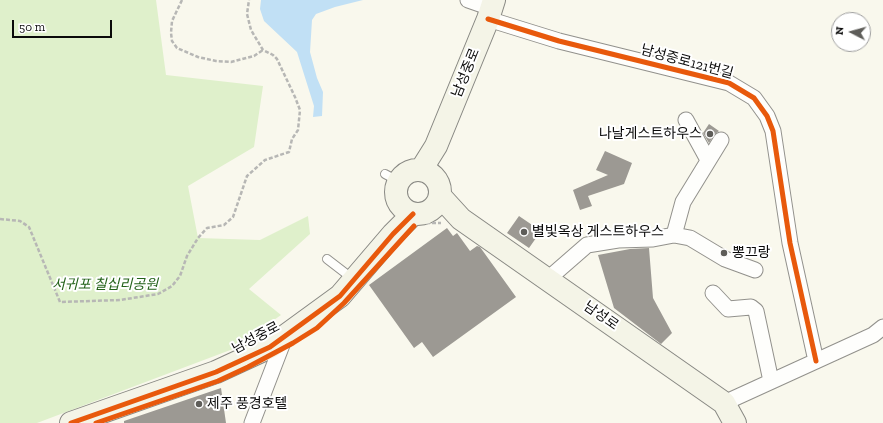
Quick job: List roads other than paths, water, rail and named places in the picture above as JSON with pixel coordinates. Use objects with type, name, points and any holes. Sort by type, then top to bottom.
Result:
[{"type":"street","name":"남성중로121번길","points":[[468,0],[491,9],[559,41],[729,83],[754,98],[767,116],[773,131],[790,243],[816,360]]},
{"type":"street","name":"남성중로","points":[[427,173],[436,146],[491,9]]},
{"type":"street","points":[[686,120],[708,160]]},
{"type":"street","points":[[674,235],[684,202],[720,140]]},
{"type":"street","points":[[408,172],[427,173],[438,184],[431,213],[396,196],[392,178],[408,172]]},
{"type":"street","name":"남성중로","points":[[71,423],[216,372],[270,347],[340,296],[393,234],[431,213]]},
{"type":"street","name":"남성로","points":[[431,213],[548,278],[724,403],[735,423]]},
{"type":"street","points":[[548,278],[587,245],[618,240],[653,239],[674,235],[690,238],[725,259],[755,270]]},
{"type":"street","points":[[713,293],[728,309],[751,307],[756,311],[771,381]]},
{"type":"street","points":[[724,403],[873,335],[883,328]]},
{"type":"street","points":[[252,423],[285,337]]},
{"type":"lane","points":[[328,259],[354,280]]},
{"type":"water","points":[[261,0],[363,0],[335,7],[316,14],[312,20],[310,52],[317,78],[323,92],[322,116],[313,117],[314,106],[297,52],[264,21],[260,9]]},
{"type":"place","name":"나날게스트하우스","points":[[710,134]]},
{"type":"place","name":"별빛옥상 게스트하우스","points":[[524,232]]},
{"type":"place","name":"뽕끄랑","points":[[724,253]]},
{"type":"place","name":"제주 풍경호텔","points":[[199,404]]},
{"type":"park label","name":"서귀포 칠십리공원","points":[[105,285]]}]
